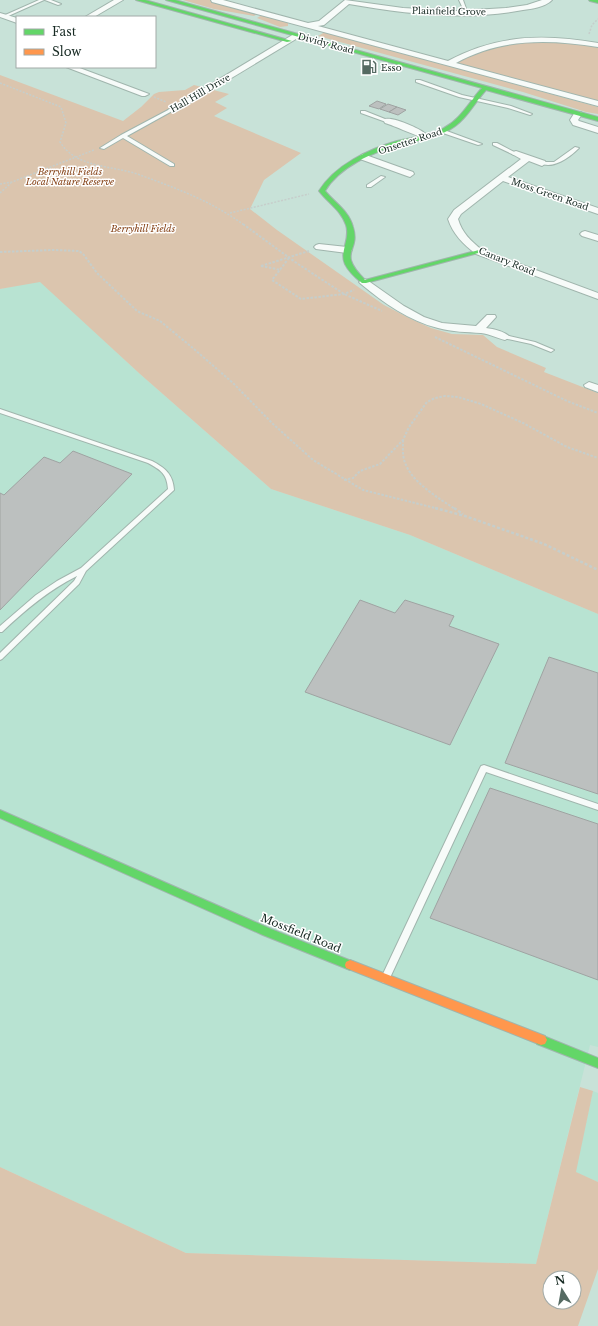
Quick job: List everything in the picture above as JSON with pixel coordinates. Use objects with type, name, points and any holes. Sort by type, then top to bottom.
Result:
[{"type":"street","points":[[91,16],[119,0]]},
{"type":"street","name":"Dividy Road","points":[[138,0],[288,37],[297,36],[598,119]]},
{"type":"street","name":"Dividy Road","points":[[169,0],[288,37]]},
{"type":"street","name":"Dividy Road","points":[[215,0],[598,104]]},
{"type":"street","name":"Plainfield Grove","points":[[350,1],[414,12],[467,13],[519,9],[538,5],[548,0]]},
{"type":"street","points":[[592,0],[598,1]]},
{"type":"street","name":"Hall Hill Drive","points":[[175,108],[288,37],[298,26],[321,23],[350,1]]},
{"type":"street","points":[[1,15],[16,21]]},
{"type":"street","points":[[450,63],[475,51],[518,41],[545,39],[598,45]]},
{"type":"street","points":[[73,68],[145,94]]},
{"type":"street","name":"Onsetter Road","points":[[322,191],[328,180],[363,157],[391,146],[442,131],[456,122],[474,99],[485,88]]},
{"type":"street","points":[[578,114],[574,120],[576,123],[598,130]]},
{"type":"street","points":[[388,121],[405,122],[424,136]]},
{"type":"street","points":[[516,154],[542,163]]},
{"type":"street","points":[[363,157],[410,174]]},
{"type":"street","name":"Canary Road","points":[[528,158],[457,212],[453,219],[455,227],[464,240],[479,252],[598,296]]},
{"type":"street","points":[[383,177],[395,168]]},
{"type":"street","name":"Moss Green Road","points":[[502,178],[598,210]]},
{"type":"street","points":[[322,191],[326,197],[343,212],[348,220],[353,237],[345,256],[347,264],[352,272],[364,282],[399,308],[440,326],[456,329],[489,331],[505,337]]},
{"type":"street","points":[[585,234],[598,238]]},
{"type":"street","points":[[319,248],[347,250]]},
{"type":"street","points":[[364,282],[479,252]]},
{"type":"street","points":[[478,330],[490,317]]},
{"type":"street","name":"Mossfield Road","points":[[0,814],[267,932],[598,1063]]},
{"type":"lane","points":[[1,15],[42,0]]},
{"type":"lane","points":[[47,0],[59,4]]},
{"type":"lane","points":[[461,0],[467,13]]},
{"type":"lane","points":[[418,81],[474,99],[530,114]]},
{"type":"lane","name":"Hall Hill Drive","points":[[102,148],[175,108]]},
{"type":"lane","points":[[363,112],[388,121]]},
{"type":"lane","points":[[442,131],[480,144]]},
{"type":"lane","points":[[123,136],[172,165]]},
{"type":"lane","points":[[494,144],[516,154]]},
{"type":"lane","points":[[542,163],[555,163],[577,148]]},
{"type":"lane","points":[[370,186],[383,177]]},
{"type":"lane","points":[[505,337],[533,342],[551,350]]},
{"type":"lane","points":[[0,411],[150,462],[161,468],[171,480],[171,490],[83,570],[66,577],[31,600],[0,630]]},
{"type":"lane","points":[[0,657],[78,582],[83,570]]},
{"type":"lane","points":[[385,979],[484,768],[598,807]]},
{"type":"path","points":[[586,43],[592,25],[598,19]]},
{"type":"path","points":[[0,83],[61,107],[66,124],[60,142],[65,150],[74,157],[89,163],[138,174],[174,187],[229,214],[322,191]]},
{"type":"path","points":[[145,94],[175,108]]},
{"type":"path","points":[[0,184],[12,182],[74,157],[102,148]]},
{"type":"path","points":[[0,193],[4,191],[12,182]]},
{"type":"path","points":[[280,270],[261,266],[319,248]]},
{"type":"path","points":[[0,252],[53,250],[79,252],[84,255],[97,273],[137,311],[160,321],[233,383],[273,424],[313,460],[344,480],[363,490],[465,516],[544,544],[598,570]]},
{"type":"path","points":[[289,258],[272,280],[301,299],[344,294]]},
{"type":"path","points":[[344,480],[353,478],[360,471],[380,464],[387,454],[403,440],[409,427],[427,402],[435,398],[458,397],[481,404],[523,423],[567,447],[598,458]]},
{"type":"path","points":[[403,440],[403,458],[410,471],[442,501],[465,516]]},
{"type":"shaded area","points":[[40,281],[140,374],[271,489],[410,535],[598,614],[598,1047],[590,1045],[536,1264],[186,1253],[0,1167],[0,289]]},
{"type":"shaded area","points":[[593,1091],[598,1093],[598,1182],[575,1172]]},
{"type":"green space","points":[[183,0],[210,0],[259,13],[254,16],[214,9]]},
{"type":"green space","points":[[262,15],[285,21],[288,23],[288,26],[280,27],[257,18]]},
{"type":"green space","points":[[325,32],[598,107],[598,114],[586,112],[523,92],[318,36]]},
{"type":"green space","points":[[532,40],[598,45],[598,104],[450,63],[475,51]]},
{"type":"green space","name":"Berryhill Fields","points":[[0,75],[123,121],[141,107],[154,94],[159,92],[185,90],[194,85],[229,94],[215,102],[227,108],[214,116],[301,153],[264,180],[250,209],[277,230],[384,305],[431,328],[452,334],[483,335],[497,347],[546,368],[544,372],[598,393],[598,614],[410,535],[271,489],[140,374],[40,282],[0,289]]},
{"type":"green space","points":[[580,1087],[593,1091],[576,1172],[598,1182],[598,1269],[578,1326],[0,1326],[0,1167],[186,1253],[536,1264]]},
{"type":"building","points":[[377,101],[386,104],[379,109],[369,106]]},
{"type":"building","points":[[388,104],[397,107],[389,112],[380,109]]},
{"type":"building","points":[[397,107],[406,110],[398,115],[389,112]]},
{"type":"building","points":[[73,451],[132,474],[0,610],[0,493],[4,495],[44,457],[60,463]]},
{"type":"building","points":[[360,600],[395,613],[405,600],[454,616],[449,626],[499,644],[450,745],[305,692]]},
{"type":"building","points":[[549,657],[598,673],[598,794],[505,763]]},
{"type":"building","points":[[490,788],[598,824],[598,980],[430,918]]},
{"type":"traffic: fast","points":[[139,0],[289,41]]},
{"type":"traffic: fast","points":[[169,0],[598,119]]},
{"type":"traffic: fast","points":[[592,0],[598,1]]},
{"type":"traffic: fast","points":[[479,252],[364,282],[351,268],[347,260],[351,228],[346,216],[322,191],[334,175],[367,155],[398,143],[432,135],[451,127],[461,119],[485,88]]},
{"type":"traffic: fast","points":[[0,814],[267,932],[350,965]]},
{"type":"traffic: fast","points":[[541,1040],[598,1063]]},
{"type":"traffic: slow","points":[[350,965],[541,1040]]},
{"type":"place","name":"Esso","points":[[369,67]]},
{"type":"park label","name":"Berryhill Fields Local Nature Reserve","points":[[70,176]]}]
